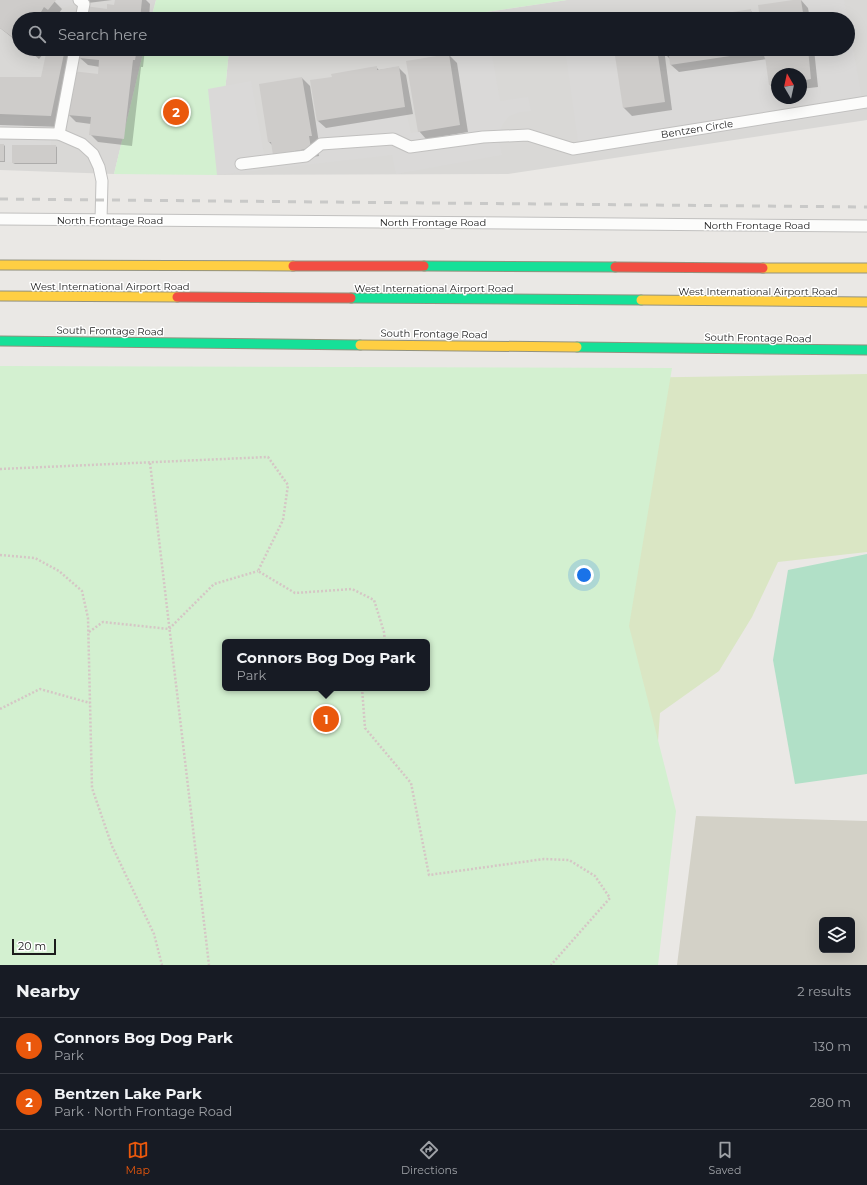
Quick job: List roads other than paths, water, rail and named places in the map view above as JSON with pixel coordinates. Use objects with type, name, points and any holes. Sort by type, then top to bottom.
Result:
[{"type":"main road","name":"West International Airport Road","points":[[0,265],[867,268]]},
{"type":"main road","name":"West International Airport Road","points":[[0,296],[867,302]]},
{"type":"main road","name":"South Frontage Road","points":[[0,341],[867,350]]},
{"type":"street","points":[[79,0],[84,4],[82,12]]},
{"type":"street","points":[[59,134],[74,56]]},
{"type":"street","name":"Bentzen Circle","points":[[241,164],[306,156],[321,144],[393,139],[410,147],[482,137],[528,135],[573,149],[867,102]]},
{"type":"street","points":[[0,133],[59,134],[82,144],[93,154],[99,166],[102,181],[101,220]]},
{"type":"street","name":"North Frontage Road","points":[[0,219],[867,226]]},
{"type":"railway","points":[[0,199],[867,207]]},
{"type":"place","name":"Bentzen Lake Park","points":[[176,112]]},
{"type":"place","name":"Connors Bog Dog Park","points":[[326,719]]}]
